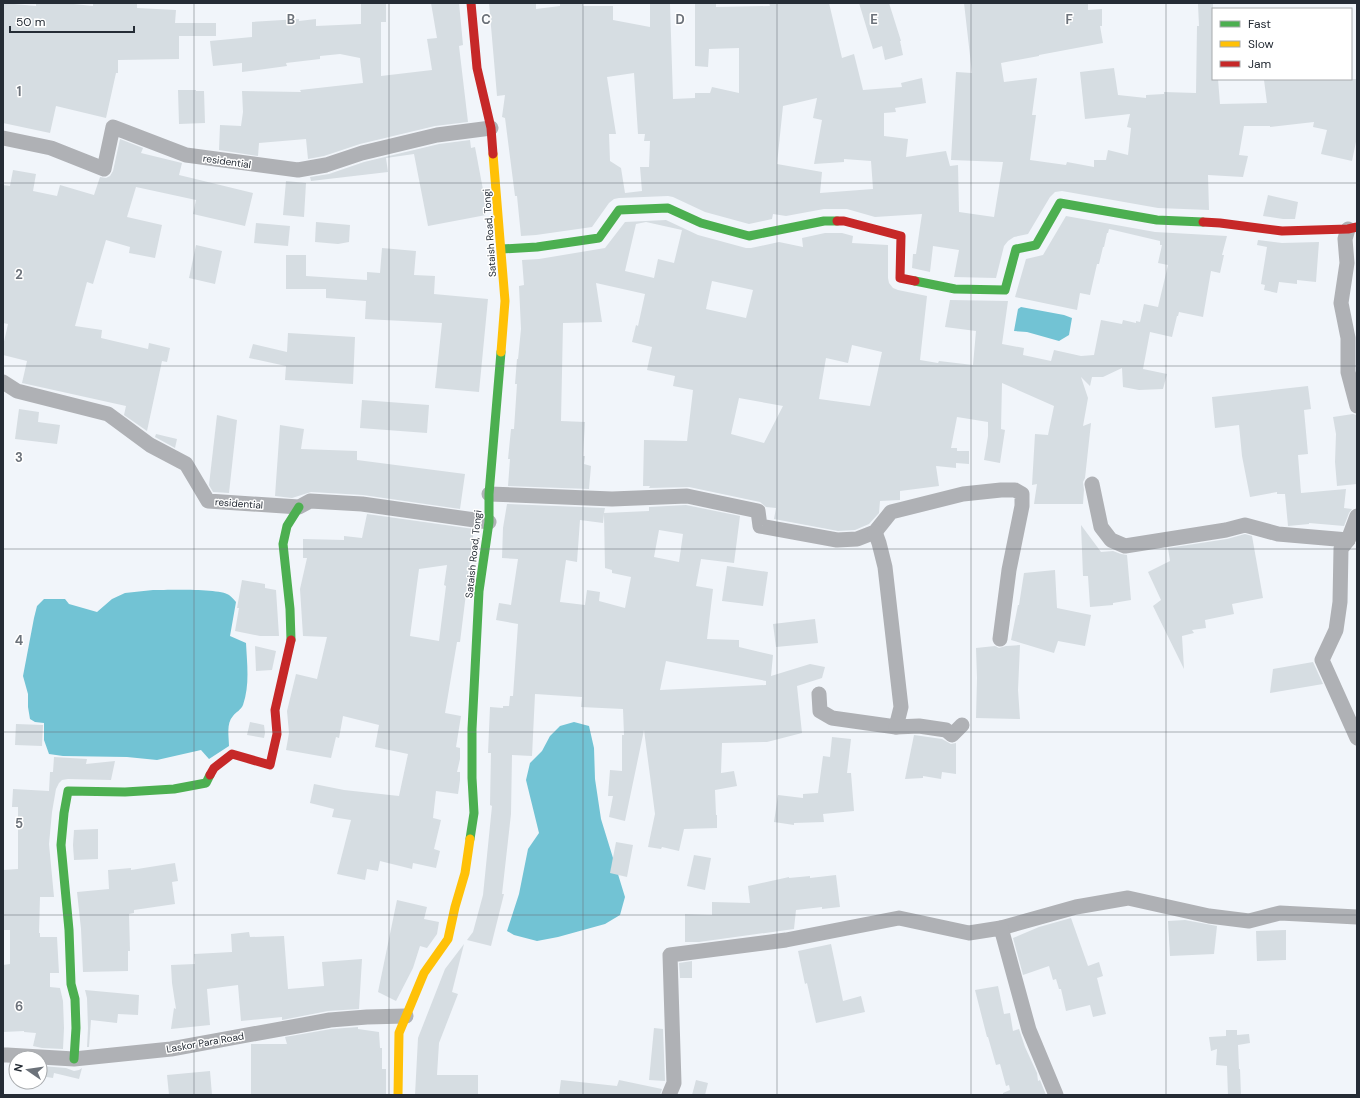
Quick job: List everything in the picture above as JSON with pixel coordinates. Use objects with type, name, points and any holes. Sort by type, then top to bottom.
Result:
[{"type":"street","name":"Sataish Road, Tongi","points":[[398,1095],[399,1033],[424,972],[448,939],[455,907],[465,873],[474,813],[472,729],[479,591],[489,522],[489,494],[505,301],[492,128],[477,68],[470,3]]},
{"type":"street","name":"residential","points":[[3,138],[51,148],[104,169],[113,127],[186,155],[298,170],[326,165],[362,153],[437,135],[492,128]]},
{"type":"street","points":[[502,249],[537,247],[599,238],[619,210],[668,208],[701,223],[749,236],[824,221],[844,221],[901,236],[900,278],[955,289],[1005,290],[1016,249],[1036,246],[1060,203],[1157,220],[1220,223],[1282,231],[1353,228]]},
{"type":"street","points":[[1353,228],[1345,239],[1347,262],[1341,303],[1348,338],[1348,372],[1357,406]]},
{"type":"street","name":"residential","points":[[3,382],[17,392],[108,414],[150,445],[186,464],[208,501],[299,507],[310,501],[362,504],[489,522]]},
{"type":"street","points":[[1092,484],[1101,527],[1111,540],[1125,546],[1226,530],[1245,525],[1278,534],[1348,540]]},
{"type":"street","points":[[489,494],[612,499],[687,496],[758,510],[760,526],[837,540],[857,538],[875,532],[891,512],[963,494],[1015,490],[1022,494],[1022,506],[1009,570],[1000,639]]},
{"type":"street","points":[[74,1059],[76,1028],[75,999],[71,984],[69,930],[61,845],[68,791],[125,792],[174,788],[206,783],[214,768],[232,754],[270,765],[277,734],[275,710],[292,642],[283,544],[287,526],[299,507]]},
{"type":"street","points":[[1357,516],[1348,540],[1341,549],[1340,602],[1336,630],[1322,660],[1357,738]]},
{"type":"street","points":[[875,532],[885,568],[901,707],[896,727]]},
{"type":"street","points":[[819,694],[820,711],[832,718],[896,727],[919,726],[946,730],[952,735],[962,724]]},
{"type":"street","points":[[669,1095],[674,1083],[670,955],[786,940],[899,918],[969,933],[1001,928],[1076,907],[1128,898],[1209,916],[1249,921],[1280,913],[1357,917]]},
{"type":"street","points":[[1001,928],[1028,1030],[1056,1095]]},
{"type":"street","name":"Laskor Para Road","points":[[3,1055],[7,1054],[74,1059],[171,1049],[330,1020],[406,1016]]},
{"type":"water","points":[[1021,307],[1064,315],[1072,318],[1069,335],[1059,341],[1027,332],[1014,331],[1018,309]]},
{"type":"water","points":[[153,590],[215,591],[229,595],[236,602],[230,636],[246,643],[247,690],[243,705],[229,722],[229,746],[209,759],[201,750],[157,760],[127,757],[63,756],[49,754],[44,740],[44,723],[35,722],[30,719],[28,694],[23,676],[37,606],[44,599],[65,599],[69,604],[97,612],[112,599],[125,593]]},
{"type":"water","points":[[574,722],[589,726],[594,748],[595,779],[601,819],[625,897],[620,915],[605,924],[558,937],[537,941],[514,935],[507,931],[519,894],[528,849],[539,833],[526,780],[530,763],[542,751],[550,736],[560,726]]},
{"type":"building","points":[[3,3],[36,6],[36,3],[64,3],[93,6],[93,3],[137,3],[137,8],[176,10],[175,23],[216,23],[216,36],[179,36],[179,59],[118,60],[118,73],[116,73],[106,118],[56,106],[50,133],[3,123]]},
{"type":"building","points":[[361,3],[386,3],[386,22],[381,22],[381,76],[432,70],[427,39],[437,38],[431,3],[459,3],[463,45],[459,46],[468,122],[435,126],[360,144],[324,156],[308,159],[306,139],[259,143],[258,156],[219,150],[220,125],[241,126],[243,112],[242,91],[301,92],[300,90],[363,83],[360,58],[340,54],[320,56],[320,59],[286,63],[287,66],[242,72],[242,63],[213,66],[210,41],[252,37],[252,22],[299,19],[299,21],[316,19],[316,26],[361,24]]},
{"type":"building","points":[[489,3],[536,3],[536,9],[560,6],[560,3],[583,3],[583,6],[613,6],[613,20],[650,27],[650,4],[670,4],[673,99],[695,98],[695,93],[710,93],[712,87],[739,93],[739,48],[709,49],[708,67],[695,66],[695,3],[716,3],[716,7],[770,6],[769,3],[829,3],[842,58],[854,54],[863,90],[902,87],[901,83],[922,78],[926,103],[895,108],[896,112],[884,113],[884,136],[908,139],[906,157],[946,151],[950,166],[958,165],[959,212],[994,217],[1003,162],[951,160],[956,72],[972,73],[964,3],[1088,3],[1088,10],[1102,9],[1102,26],[1100,26],[1103,43],[1001,63],[1004,82],[1037,78],[1032,115],[1036,115],[1030,160],[1066,165],[1067,162],[1094,167],[1094,160],[1106,160],[1108,150],[1128,155],[1131,128],[1127,127],[1130,114],[1085,119],[1080,72],[1114,68],[1118,95],[1146,98],[1146,95],[1164,94],[1164,92],[1196,93],[1197,26],[1199,26],[1198,4],[1213,4],[1212,80],[1218,80],[1220,104],[1267,103],[1264,80],[1357,79],[1357,137],[1352,161],[1321,154],[1327,130],[1313,127],[1314,122],[1270,127],[1244,126],[1239,155],[1248,156],[1243,177],[1208,175],[1209,210],[1158,208],[1062,191],[1055,192],[1050,197],[1028,234],[1014,237],[1004,246],[996,278],[954,277],[959,250],[933,246],[930,272],[912,268],[913,254],[916,254],[922,214],[875,217],[847,209],[824,209],[786,216],[773,214],[772,219],[749,224],[705,212],[668,196],[619,198],[614,199],[609,203],[592,227],[521,236],[517,196],[515,196],[505,118],[502,117],[505,95],[497,96]],"holes":[[[634,73],[638,134],[645,134],[644,141],[650,141],[649,167],[640,167],[642,191],[625,193],[621,168],[610,161],[609,134],[616,134],[607,77]],[[817,98],[813,118],[822,120],[814,164],[844,162],[844,159],[871,161],[873,189],[820,193],[822,172],[777,164],[783,106]]]},
{"type":"building","points":[[859,3],[889,3],[901,41],[903,55],[885,60],[882,46],[873,49]]},
{"type":"building","points":[[178,90],[204,91],[205,123],[179,124]]},
{"type":"building","points":[[120,139],[143,148],[141,153],[182,163],[179,175],[253,193],[245,226],[193,214],[196,200],[136,187],[127,217],[162,225],[155,258],[129,253],[130,247],[106,240],[93,284],[87,282],[75,326],[102,330],[101,338],[148,349],[149,343],[170,348],[167,362],[162,361],[147,431],[124,415],[126,406],[22,383],[27,361],[3,355],[3,346],[8,324],[3,323],[3,185],[10,186],[13,170],[36,174],[33,191],[57,196],[60,185],[94,195],[100,177],[106,178],[110,176],[113,171]]},
{"type":"building","points":[[470,140],[471,148],[475,147],[484,195],[486,215],[428,226],[414,154],[386,158],[388,172],[311,181],[310,177],[329,174],[364,162],[439,144]]},
{"type":"building","points":[[286,181],[306,183],[304,217],[283,215]]},
{"type":"building","points":[[1268,195],[1298,202],[1295,219],[1263,216]]},
{"type":"building","points":[[1066,216],[1155,232],[1227,236],[1222,255],[1224,255],[1220,273],[1211,271],[1203,317],[1179,312],[1172,337],[1150,332],[1143,369],[1167,374],[1163,389],[1139,390],[1123,387],[1122,368],[1103,377],[1092,377],[1090,386],[1081,377],[1088,398],[1083,426],[1091,423],[1085,478],[1083,482],[1083,504],[1034,504],[1037,484],[1032,485],[1035,434],[1048,435],[1054,406],[1002,383],[1001,429],[1005,430],[1000,463],[984,460],[988,436],[988,422],[957,417],[951,448],[957,448],[957,451],[969,451],[969,464],[956,463],[956,468],[936,466],[939,486],[900,491],[900,500],[880,501],[879,513],[869,524],[855,530],[838,531],[774,519],[776,508],[766,507],[760,502],[689,487],[649,488],[650,486],[643,486],[644,440],[687,441],[693,390],[673,386],[675,376],[647,370],[652,347],[632,342],[636,325],[638,326],[645,294],[596,283],[602,322],[563,323],[561,421],[585,422],[583,456],[585,456],[584,464],[591,466],[589,489],[508,486],[510,459],[508,459],[511,429],[514,429],[517,384],[515,384],[521,329],[519,286],[524,285],[522,260],[539,259],[605,248],[625,222],[666,220],[698,235],[746,248],[779,242],[803,247],[802,238],[825,233],[842,233],[853,236],[852,243],[888,245],[889,283],[893,288],[898,290],[927,296],[920,360],[938,363],[939,361],[973,365],[976,331],[945,327],[950,300],[1008,301],[1002,344],[1024,348],[1023,355],[1051,361],[1054,350],[1081,356],[1094,355],[1101,320],[1122,324],[1123,320],[1136,323],[1136,321],[1140,322],[1144,304],[1158,307],[1168,265],[1158,263],[1162,245],[1160,245],[1160,241],[1109,229],[1099,264],[1097,264],[1090,295],[1080,293],[1077,310],[1015,297],[1026,259],[1043,255]],"holes":[[[646,222],[682,230],[674,263],[658,259],[654,278],[625,271],[636,224]],[[712,281],[753,290],[746,318],[706,309]],[[852,345],[882,352],[870,406],[819,399],[826,358],[848,363]],[[739,398],[783,406],[764,443],[731,434]]]},
{"type":"building","points":[[316,222],[350,225],[349,242],[338,244],[315,242]]},
{"type":"building","points":[[256,223],[290,226],[288,246],[254,243]]},
{"type":"building","points":[[1258,240],[1282,243],[1319,242],[1316,282],[1297,280],[1297,284],[1279,282],[1277,293],[1264,290],[1265,285],[1261,284],[1267,247],[1257,245]]},
{"type":"building","points":[[196,245],[222,251],[215,284],[189,278]]},
{"type":"building","points":[[382,248],[416,251],[414,275],[435,276],[434,294],[488,299],[479,392],[435,388],[442,323],[365,319],[366,301],[326,298],[326,289],[286,289],[286,255],[306,255],[306,276],[367,280],[367,272],[380,273]]},
{"type":"building","points":[[288,333],[355,337],[353,384],[285,380],[286,366],[249,358],[253,344],[287,352]]},
{"type":"building","points":[[1308,386],[1311,409],[1304,410],[1308,454],[1298,455],[1301,493],[1346,489],[1344,508],[1352,509],[1344,526],[1309,523],[1288,526],[1285,494],[1277,494],[1277,492],[1250,497],[1242,456],[1239,425],[1215,428],[1212,397]]},
{"type":"building","points":[[362,400],[429,405],[427,433],[360,428]]},
{"type":"building","points":[[19,409],[39,412],[38,422],[60,425],[57,444],[15,439]]},
{"type":"building","points":[[1353,414],[1357,415],[1357,484],[1337,486],[1335,462],[1336,434],[1333,417]]},
{"type":"building","points":[[217,415],[237,420],[229,493],[213,492],[209,485]]},
{"type":"building","points":[[280,425],[304,429],[301,449],[357,451],[357,460],[465,474],[460,509],[363,495],[311,492],[292,498],[275,496]]},
{"type":"building","points":[[156,434],[177,439],[175,448],[155,437]]},
{"type":"building","points":[[507,504],[605,508],[604,513],[649,511],[649,507],[686,505],[740,516],[734,563],[701,559],[696,586],[713,589],[707,639],[739,640],[739,647],[773,655],[771,676],[810,664],[825,667],[822,678],[797,686],[802,733],[767,742],[722,743],[721,773],[734,771],[737,786],[715,790],[717,828],[684,829],[679,851],[662,847],[661,849],[648,847],[655,814],[644,730],[625,821],[609,817],[613,796],[608,796],[610,770],[622,771],[622,735],[624,735],[623,709],[581,707],[582,697],[535,694],[532,756],[512,755],[511,814],[502,894],[504,894],[491,946],[467,940],[473,932],[483,895],[492,806],[490,805],[491,753],[488,753],[490,707],[503,708],[503,706],[509,706],[510,696],[513,696],[518,624],[496,620],[499,603],[511,605],[518,559],[502,558],[503,528]],"holes":[[[604,514],[605,568],[612,570],[612,573],[631,577],[625,608],[599,601],[600,592],[587,590],[585,605],[560,602],[566,560],[577,562],[580,520],[603,523]],[[659,530],[683,534],[679,562],[654,557]],[[666,661],[766,681],[766,685],[660,690]]]},
{"type":"building","points":[[367,514],[474,529],[460,642],[457,642],[445,713],[461,716],[456,747],[460,748],[460,759],[457,772],[460,772],[460,780],[458,794],[436,791],[433,818],[441,820],[434,849],[440,851],[436,868],[413,863],[412,869],[380,861],[378,871],[367,869],[365,880],[337,874],[351,820],[332,817],[334,809],[310,803],[314,784],[344,790],[399,796],[408,754],[375,747],[379,725],[343,716],[339,738],[336,737],[331,758],[286,750],[289,733],[287,711],[296,674],[317,679],[327,637],[303,636],[300,589],[307,558],[303,558],[303,539],[344,540],[344,536],[362,538]],"holes":[[[447,565],[444,585],[446,586],[439,641],[410,636],[419,569]]]},
{"type":"building","points":[[1081,525],[1101,552],[1113,551],[1127,555],[1131,600],[1113,603],[1113,605],[1090,607],[1088,576],[1083,576]]},
{"type":"building","points":[[1245,534],[1252,536],[1263,598],[1232,604],[1234,614],[1205,620],[1206,628],[1192,630],[1194,633],[1182,636],[1184,669],[1153,606],[1161,600],[1148,572],[1170,561],[1168,548],[1227,539]]},
{"type":"building","points":[[727,566],[768,572],[763,606],[722,601]]},
{"type":"building","points":[[1055,570],[1057,608],[1091,615],[1085,646],[1058,641],[1054,653],[1011,640],[1024,573]]},
{"type":"building","points":[[242,580],[265,584],[265,588],[276,590],[279,636],[260,636],[235,631]]},
{"type":"building","points":[[815,619],[818,643],[776,647],[773,624]]},
{"type":"building","points":[[1020,645],[1018,690],[1020,719],[976,718],[976,648],[995,646],[999,648]]},
{"type":"building","points":[[255,646],[276,651],[272,670],[256,671]]},
{"type":"building","points":[[1313,662],[1323,684],[1270,693],[1273,669]]},
{"type":"building","points":[[250,722],[264,725],[264,738],[247,735]]},
{"type":"building","points":[[16,724],[43,725],[42,746],[15,745]]},
{"type":"building","points":[[914,735],[942,739],[951,744],[956,743],[956,774],[942,772],[941,779],[923,776],[923,778],[905,779]]},
{"type":"building","points":[[832,737],[851,739],[847,773],[851,773],[854,811],[823,814],[824,822],[794,823],[794,825],[774,822],[778,795],[803,798],[803,794],[818,793],[823,756],[830,757]]},
{"type":"building","points":[[54,757],[87,759],[86,764],[115,761],[111,780],[68,779],[62,780],[56,789],[49,844],[54,897],[40,897],[39,933],[40,937],[57,937],[59,973],[50,973],[50,987],[60,988],[63,1001],[63,1049],[33,1046],[36,1033],[24,1031],[3,1032],[3,965],[10,964],[10,930],[3,930],[3,870],[18,869],[18,807],[12,807],[13,789],[49,791],[50,772],[53,772]]},
{"type":"building","points":[[98,829],[98,859],[74,860],[74,830]]},
{"type":"building","points":[[616,842],[633,845],[627,877],[610,873]]},
{"type":"building","points":[[694,855],[711,858],[705,890],[687,886]]},
{"type":"building","points":[[175,863],[178,881],[172,882],[175,904],[134,910],[134,913],[129,914],[130,951],[128,951],[128,971],[83,972],[81,929],[77,892],[109,889],[108,870],[131,868],[131,870]]},
{"type":"building","points":[[836,875],[840,907],[822,909],[822,907],[796,910],[794,929],[699,942],[685,942],[685,914],[712,915],[712,902],[750,903],[748,886],[789,877],[810,876],[810,878]]},
{"type":"building","points":[[397,900],[427,907],[424,919],[439,922],[437,934],[427,948],[420,946],[413,968],[396,1001],[378,992]]},
{"type":"building","points":[[1071,918],[1088,966],[1099,962],[1103,976],[1097,978],[1106,1014],[1093,1017],[1090,1005],[1066,1011],[1061,989],[1059,989],[1056,979],[1053,980],[1049,966],[1023,975],[1013,938],[1039,927]]},
{"type":"building","points":[[1185,920],[1217,926],[1214,954],[1170,956],[1168,921]]},
{"type":"building","points":[[1286,930],[1286,960],[1257,961],[1256,931]]},
{"type":"building","points":[[249,932],[250,937],[284,936],[288,989],[324,986],[322,962],[362,959],[359,1009],[328,1011],[282,1020],[282,1017],[241,1021],[238,985],[207,989],[210,1025],[171,1029],[174,1008],[176,1009],[171,965],[195,964],[194,954],[232,952],[231,934]]},
{"type":"building","points":[[464,944],[452,992],[458,994],[439,1043],[437,1075],[478,1075],[478,1095],[415,1095],[418,1038],[445,969]]},
{"type":"building","points":[[831,944],[843,1001],[861,996],[865,1012],[816,1023],[807,983],[805,984],[798,951]]},
{"type":"building","points":[[692,961],[692,978],[680,978],[679,963]]},
{"type":"building","points":[[998,986],[1004,1014],[1010,1013],[1013,1031],[1019,1029],[1025,1047],[1037,1073],[1038,1081],[1040,1080],[1046,1095],[1003,1095],[1003,1093],[1010,1090],[1009,1085],[1006,1086],[1000,1064],[996,1065],[975,990]]},
{"type":"building","points":[[85,990],[139,995],[138,1015],[118,1014],[117,1023],[91,1020],[89,1047],[87,1047],[87,998]]},
{"type":"building","points":[[358,1027],[358,1029],[379,1032],[380,1048],[382,1048],[382,1069],[386,1069],[386,1095],[251,1095],[251,1044],[287,1044],[285,1037],[331,1029]]},
{"type":"building","points":[[654,1028],[663,1029],[665,1081],[649,1080]]},
{"type":"building","points":[[1226,1030],[1237,1030],[1237,1035],[1249,1034],[1250,1043],[1238,1045],[1241,1095],[1228,1095],[1227,1066],[1216,1065],[1217,1049],[1211,1051],[1209,1037],[1226,1036]]},
{"type":"building","points":[[48,1066],[66,1068],[74,1071],[82,1068],[79,1079],[54,1073],[53,1078],[48,1077]]},
{"type":"building","points":[[210,1071],[212,1095],[169,1095],[167,1075]]},
{"type":"building","points":[[561,1080],[617,1086],[619,1080],[662,1089],[660,1095],[559,1095]]},
{"type":"building","points":[[696,1080],[708,1083],[705,1095],[692,1095]]},
{"type":"traffic: fast","points":[[915,281],[955,289],[1005,290],[1016,249],[1036,245],[1060,203],[1157,220],[1203,222]]},
{"type":"traffic: fast","points":[[502,249],[537,247],[599,238],[619,210],[668,208],[701,223],[749,236],[824,221],[837,221]]},
{"type":"traffic: fast","points":[[470,839],[474,813],[472,729],[479,591],[489,522],[489,494],[501,352]]},
{"type":"traffic: fast","points":[[291,640],[290,609],[283,544],[287,526],[299,507]]},
{"type":"traffic: fast","points":[[74,1059],[76,1028],[75,999],[71,984],[69,930],[61,845],[68,791],[125,792],[174,789],[206,783],[210,775]]},
{"type":"traffic: slow","points":[[493,154],[505,301],[501,352]]},
{"type":"traffic: slow","points":[[398,1095],[399,1033],[424,973],[448,939],[455,907],[465,873],[470,839]]},
{"type":"traffic: jam","points":[[471,3],[477,68],[491,128],[493,154]]},
{"type":"traffic: jam","points":[[837,221],[844,221],[901,236],[900,278],[915,281]]},
{"type":"traffic: jam","points":[[1203,222],[1282,231],[1348,229],[1357,227]]},
{"type":"traffic: jam","points":[[210,775],[214,768],[232,754],[270,765],[277,734],[275,710],[291,640]]}]
